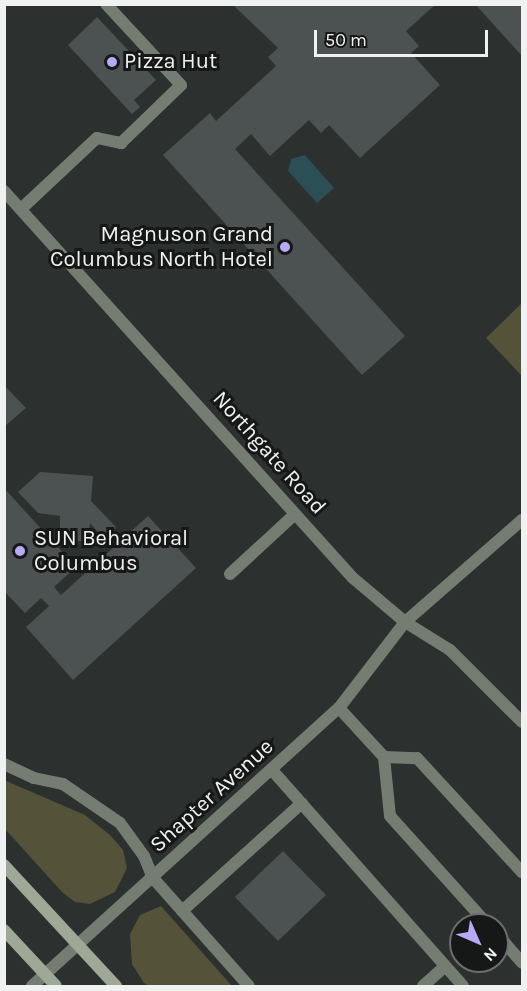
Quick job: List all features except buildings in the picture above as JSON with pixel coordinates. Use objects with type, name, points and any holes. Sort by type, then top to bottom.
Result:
[{"type":"main road","points":[[4,865],[116,987]]},
{"type":"main road","points":[[4,930],[56,987]]},
{"type":"street","points":[[21,208],[97,138],[121,143],[180,85],[106,4]]},
{"type":"street","name":"Northgate Road","points":[[4,191],[353,578],[405,622],[450,650],[522,722]]},
{"type":"street","points":[[230,574],[296,514]]},
{"type":"street","name":"Shapter Avenue","points":[[32,987],[339,708],[405,622],[522,520]]},
{"type":"street","points":[[339,708],[384,757],[390,816],[477,913]]},
{"type":"street","points":[[384,757],[417,758],[522,872]]},
{"type":"street","points":[[4,764],[34,778],[63,784],[120,823],[144,856],[153,878],[249,987]]},
{"type":"street","points":[[273,770],[463,987]]},
{"type":"street","points":[[182,911],[302,803]]},
{"type":"street","points":[[509,948],[522,963]]},
{"type":"street","points":[[423,987],[445,966]]},
{"type":"shaded area","points":[[522,303],[522,376],[486,338]]},
{"type":"shaded area","points":[[4,780],[85,815],[110,835],[123,850],[127,868],[115,892],[90,904],[75,902],[62,892],[5,829]]},
{"type":"shaded area","points":[[161,906],[232,986],[149,986],[144,983],[132,964],[130,934],[140,915]]},
{"type":"water","points":[[305,155],[334,188],[317,203],[288,171],[291,159]]},
{"type":"place","name":"Pizza Hut","points":[[112,62]]},
{"type":"place","name":"Magnuson Grand Columbus North Hotel","points":[[285,247]]},
{"type":"place","name":"SUN Behavioral Columbus","points":[[20,551]]}]
